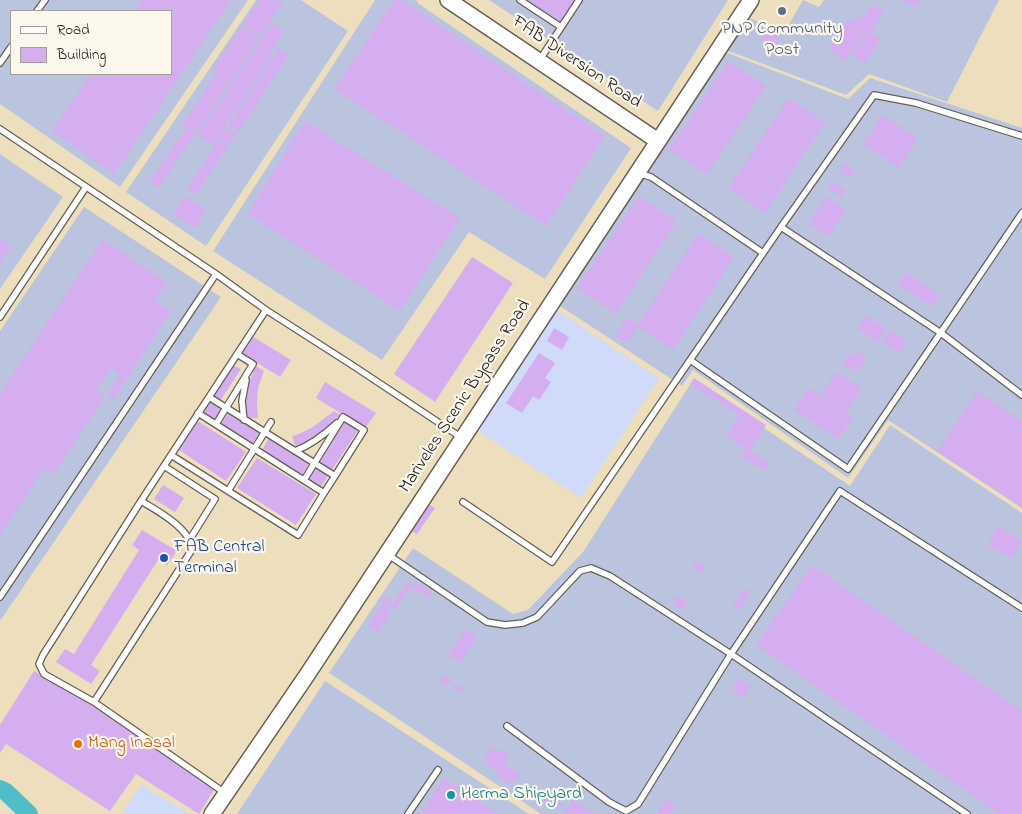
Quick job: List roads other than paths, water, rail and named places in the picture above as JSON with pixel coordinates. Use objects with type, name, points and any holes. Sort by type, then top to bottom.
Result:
[{"type":"main road","name":"FAB Diversion Road","points":[[448,0],[658,141]]},
{"type":"main road","name":"Mariveles Scenic Bypass Road","points":[[212,814],[386,554],[751,0]]},
{"type":"lane","points":[[520,0],[561,28]]},
{"type":"lane","points":[[539,61],[579,0]]},
{"type":"lane","points":[[0,63],[10,48]]},
{"type":"lane","points":[[463,502],[552,562],[763,253],[874,95],[916,103],[1022,136]]},
{"type":"lane","points":[[0,129],[216,274],[266,310],[462,438]]},
{"type":"lane","points":[[636,172],[651,178],[763,253]]},
{"type":"lane","points":[[0,317],[86,187]]},
{"type":"lane","points":[[690,360],[848,469],[1022,213]]},
{"type":"lane","points":[[781,227],[941,332],[1022,395]]},
{"type":"lane","points":[[0,597],[216,274]]},
{"type":"lane","points":[[226,794],[94,702],[44,674],[39,664],[141,501],[266,310]]},
{"type":"lane","points":[[237,354],[253,364]]},
{"type":"lane","points":[[216,424],[253,364]]},
{"type":"lane","points":[[244,420],[243,392],[253,364]]},
{"type":"lane","points":[[209,397],[335,476]]},
{"type":"lane","points":[[198,413],[324,493]]},
{"type":"lane","points":[[171,455],[298,535],[364,430],[343,418]]},
{"type":"lane","points":[[295,451],[306,447],[323,436],[343,418]]},
{"type":"lane","points":[[304,480],[343,418]]},
{"type":"lane","points":[[228,491],[271,422]]},
{"type":"lane","points":[[164,466],[215,499],[190,540]]},
{"type":"lane","points":[[507,726],[609,802],[626,811],[638,804],[731,654],[840,491],[1022,608]]},
{"type":"lane","points":[[94,702],[187,559],[192,544],[187,535],[174,523],[141,501]]},
{"type":"lane","points":[[386,554],[487,622],[505,625],[537,618],[580,571],[591,568],[610,576],[731,654],[967,814]]},
{"type":"lane","points":[[408,814],[438,770]]},
{"type":"waterway","points":[[0,789],[6,792],[29,814]]},
{"type":"place","name":"PNP Community Post","points":[[782,11]]},
{"type":"place","name":"FAB Central Terminal","points":[[164,558]]},
{"type":"place","name":"Mang Inasal","points":[[78,744]]},
{"type":"place","name":"Herma Shipyard","points":[[451,795]]}]
